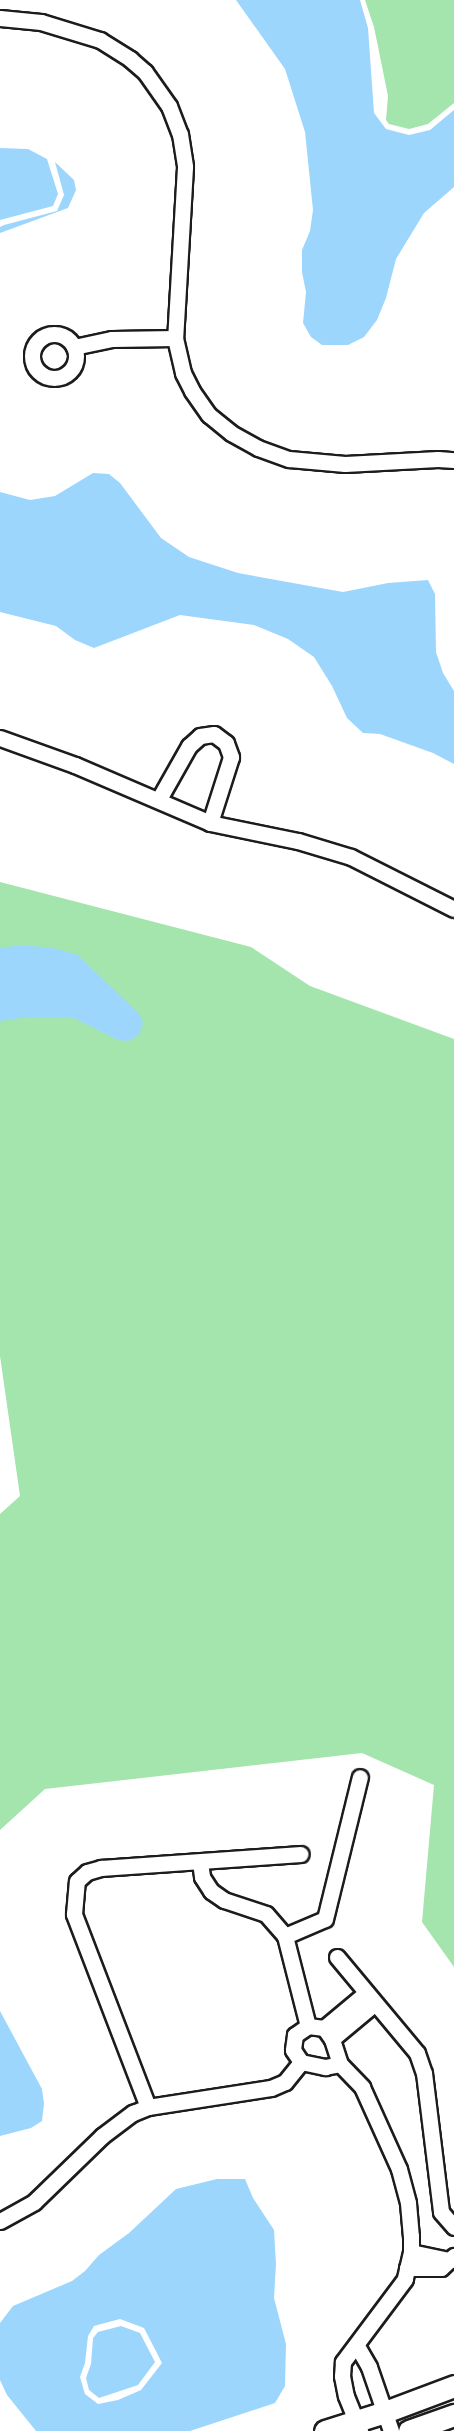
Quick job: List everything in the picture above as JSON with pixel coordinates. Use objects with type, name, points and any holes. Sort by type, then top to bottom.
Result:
[{"type":"street","points":[[0,18],[41,22],[100,40],[130,58],[145,72],[169,106],[180,135],[185,167],[175,338],[183,373],[200,404],[220,425],[258,448],[289,459],[326,464],[454,460]]},
{"type":"street","points":[[74,347],[112,339],[175,338]]},
{"type":"street","points":[[159,799],[189,746],[200,736],[214,734],[226,743],[231,757],[210,823]]},
{"type":"street","points":[[0,738],[75,765],[159,799],[210,823],[298,841],[351,856],[454,909]]},
{"type":"street","points":[[285,1936],[326,1918],[360,1778]]},
{"type":"street","points":[[148,2107],[75,1914],[77,1881],[87,1872],[101,1868],[301,1854]]},
{"type":"street","points":[[200,1862],[202,1877],[211,1891],[224,1900],[266,1914],[285,1936],[308,2026]]},
{"type":"street","points":[[337,1957],[417,2053],[424,2073],[441,2212],[454,2227]]},
{"type":"street","points":[[328,2034],[370,1998]]},
{"type":"street","points":[[308,2026],[328,2034],[340,2064],[362,2087],[399,2169],[410,2219],[411,2252],[397,2292],[343,2362],[342,2376],[346,2396],[358,2426]]},
{"type":"street","points":[[308,2026],[295,2035],[293,2050],[301,2062],[325,2067],[340,2064]]},
{"type":"street","points":[[0,2221],[34,2202],[102,2136],[133,2113],[148,2107],[272,2088],[285,2082],[301,2062]]},
{"type":"street","points":[[411,2252],[452,2258]]},
{"type":"street","points":[[407,2268],[441,2268],[452,2258]]},
{"type":"street","points":[[357,2346],[369,2367],[388,2422]]},
{"type":"street","points":[[325,2431],[388,2422],[454,2386]]},
{"type":"street","points":[[409,2431],[454,2415]]},
{"type":"green space","points":[[365,0],[454,0],[454,103],[428,124],[409,129],[389,124],[386,120],[388,96],[374,27]]},
{"type":"green space","points":[[0,882],[251,947],[310,986],[454,1039],[454,1967],[422,1922],[434,1785],[362,1753],[45,1789],[0,1830],[0,1514],[20,1496],[0,1356]]},
{"type":"water","points":[[236,0],[360,0],[368,28],[374,113],[386,129],[409,135],[430,130],[454,110],[454,187],[424,213],[396,259],[386,298],[377,320],[364,337],[348,345],[322,345],[311,337],[303,323],[306,292],[302,272],[302,250],[310,231],[313,210],[305,132],[285,69]]},
{"type":"water","points":[[0,148],[28,149],[47,159],[58,194],[53,206],[0,220]]},
{"type":"water","points":[[55,162],[74,180],[76,190],[68,208],[0,233],[0,227],[4,225],[57,211],[64,195]]},
{"type":"water","points":[[93,473],[109,474],[120,483],[161,538],[189,557],[238,573],[343,592],[388,583],[428,580],[435,594],[436,652],[443,673],[454,691],[454,764],[433,753],[380,734],[363,733],[347,718],[332,686],[314,657],[288,639],[254,625],[180,615],[94,648],[75,640],[56,626],[0,612],[0,492],[30,500],[55,496]]},
{"type":"water","points":[[22,945],[53,948],[78,955],[140,1015],[143,1023],[139,1035],[128,1041],[118,1040],[72,1017],[28,1017],[0,1021],[0,948]]},
{"type":"water","points":[[0,2011],[42,2089],[44,2104],[42,2121],[31,2128],[0,2136]]},
{"type":"water","points":[[217,2179],[245,2179],[253,2198],[274,2230],[276,2264],[274,2298],[286,2344],[285,2386],[275,2403],[190,2431],[36,2431],[7,2395],[0,2380],[0,2323],[13,2306],[72,2281],[85,2271],[99,2255],[129,2233],[176,2189]],"holes":[[[120,2319],[144,2328],[162,2363],[141,2390],[118,2400],[98,2404],[85,2394],[80,2377],[85,2363],[88,2336],[94,2326]]]},
{"type":"water","points":[[121,2326],[140,2333],[155,2362],[138,2385],[99,2398],[89,2390],[86,2378],[91,2364],[93,2338],[98,2332]]}]
